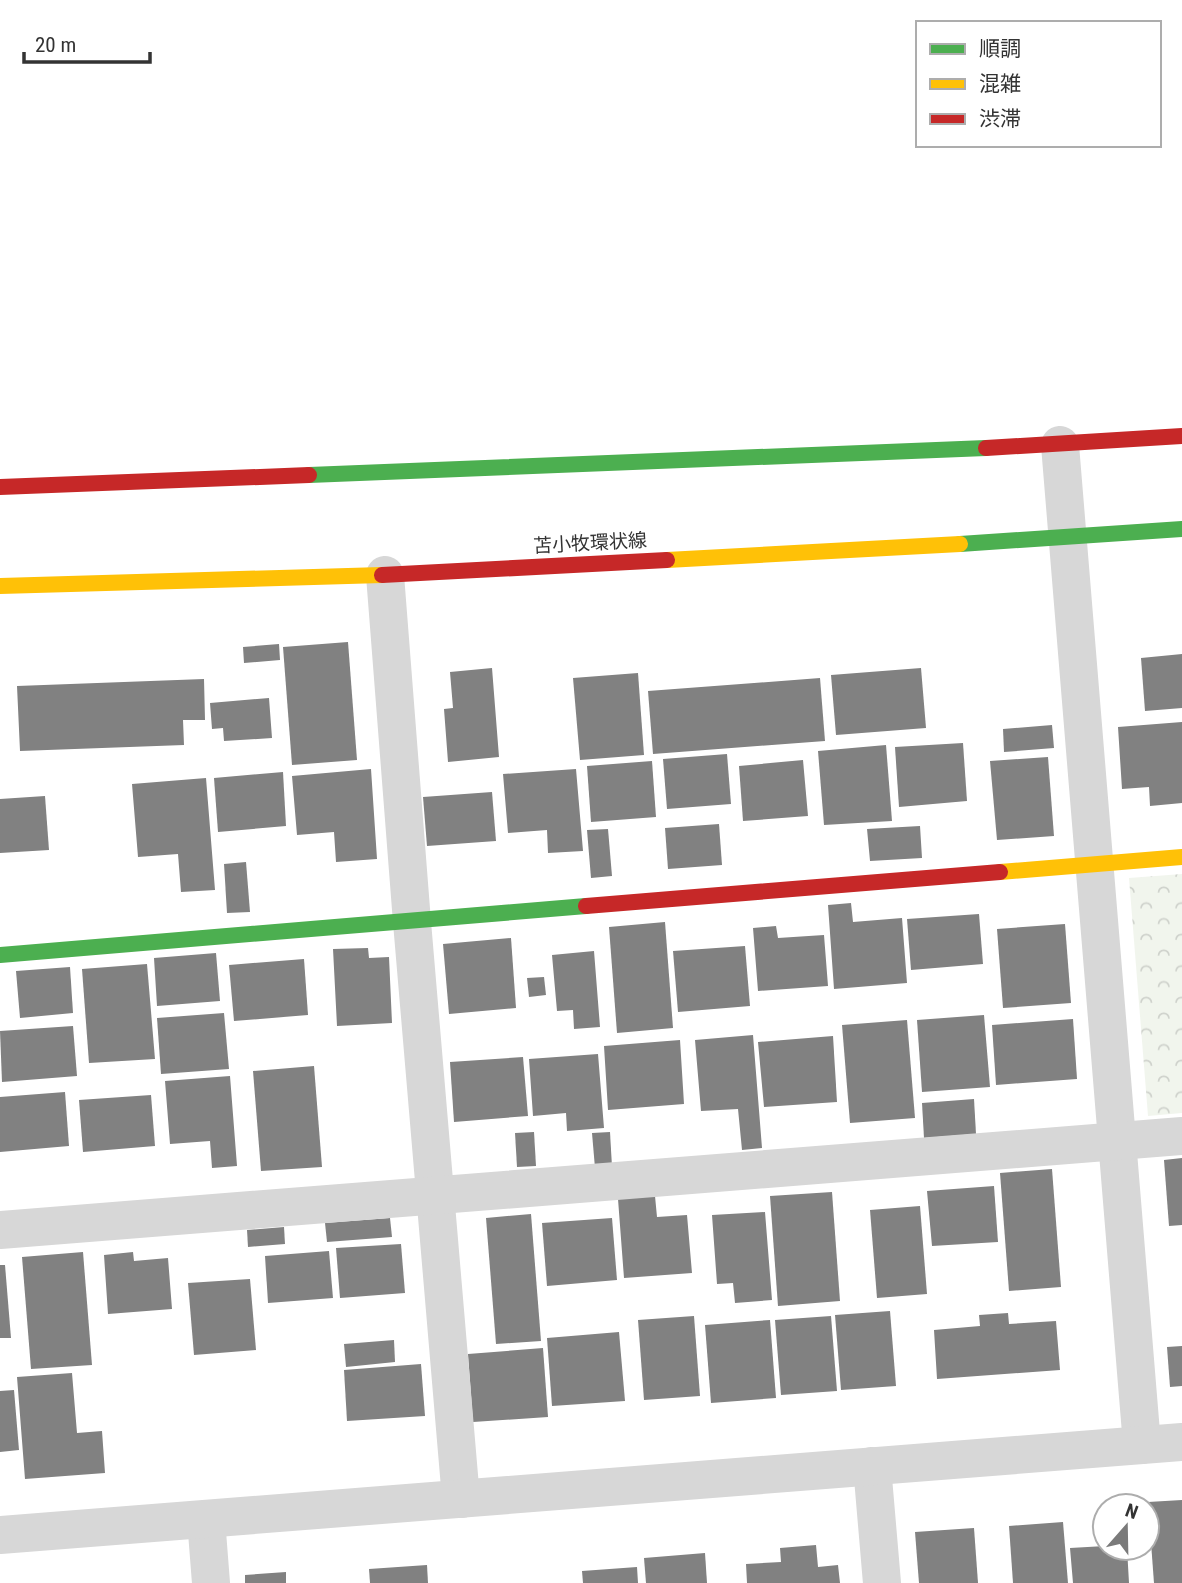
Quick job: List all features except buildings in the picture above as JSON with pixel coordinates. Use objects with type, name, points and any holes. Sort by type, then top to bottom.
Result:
[{"type":"main road","points":[[0,487],[1060,445],[1182,436]]},
{"type":"main road","name":"苫小牧環状線","points":[[0,586],[385,575],[1068,538],[1182,528]]},
{"type":"main road","points":[[0,955],[1182,858]]},
{"type":"street","points":[[1060,445],[1142,1445]]},
{"type":"street","points":[[385,575],[461,1499]]},
{"type":"street","points":[[0,1230],[1182,1136]]},
{"type":"street","points":[[0,1535],[1182,1442]]},
{"type":"street","points":[[872,1466],[882,1583]]},
{"type":"street","points":[[206,1519],[211,1583]]},
{"type":"green space","points":[[1182,874],[1182,1113],[1148,1116],[1129,878]]},
{"type":"traffic: fast","points":[[309,475],[986,448]]},
{"type":"traffic: fast","points":[[960,544],[1182,529]]},
{"type":"traffic: fast","points":[[0,955],[586,906]]},
{"type":"traffic: slow","points":[[667,560],[960,544]]},
{"type":"traffic: slow","points":[[0,586],[382,575]]},
{"type":"traffic: slow","points":[[1000,872],[1182,857]]},
{"type":"traffic: jam","points":[[986,448],[1182,436]]},
{"type":"traffic: jam","points":[[0,487],[309,475]]},
{"type":"traffic: jam","points":[[382,575],[667,560]]},
{"type":"traffic: jam","points":[[586,906],[1000,872]]}]
